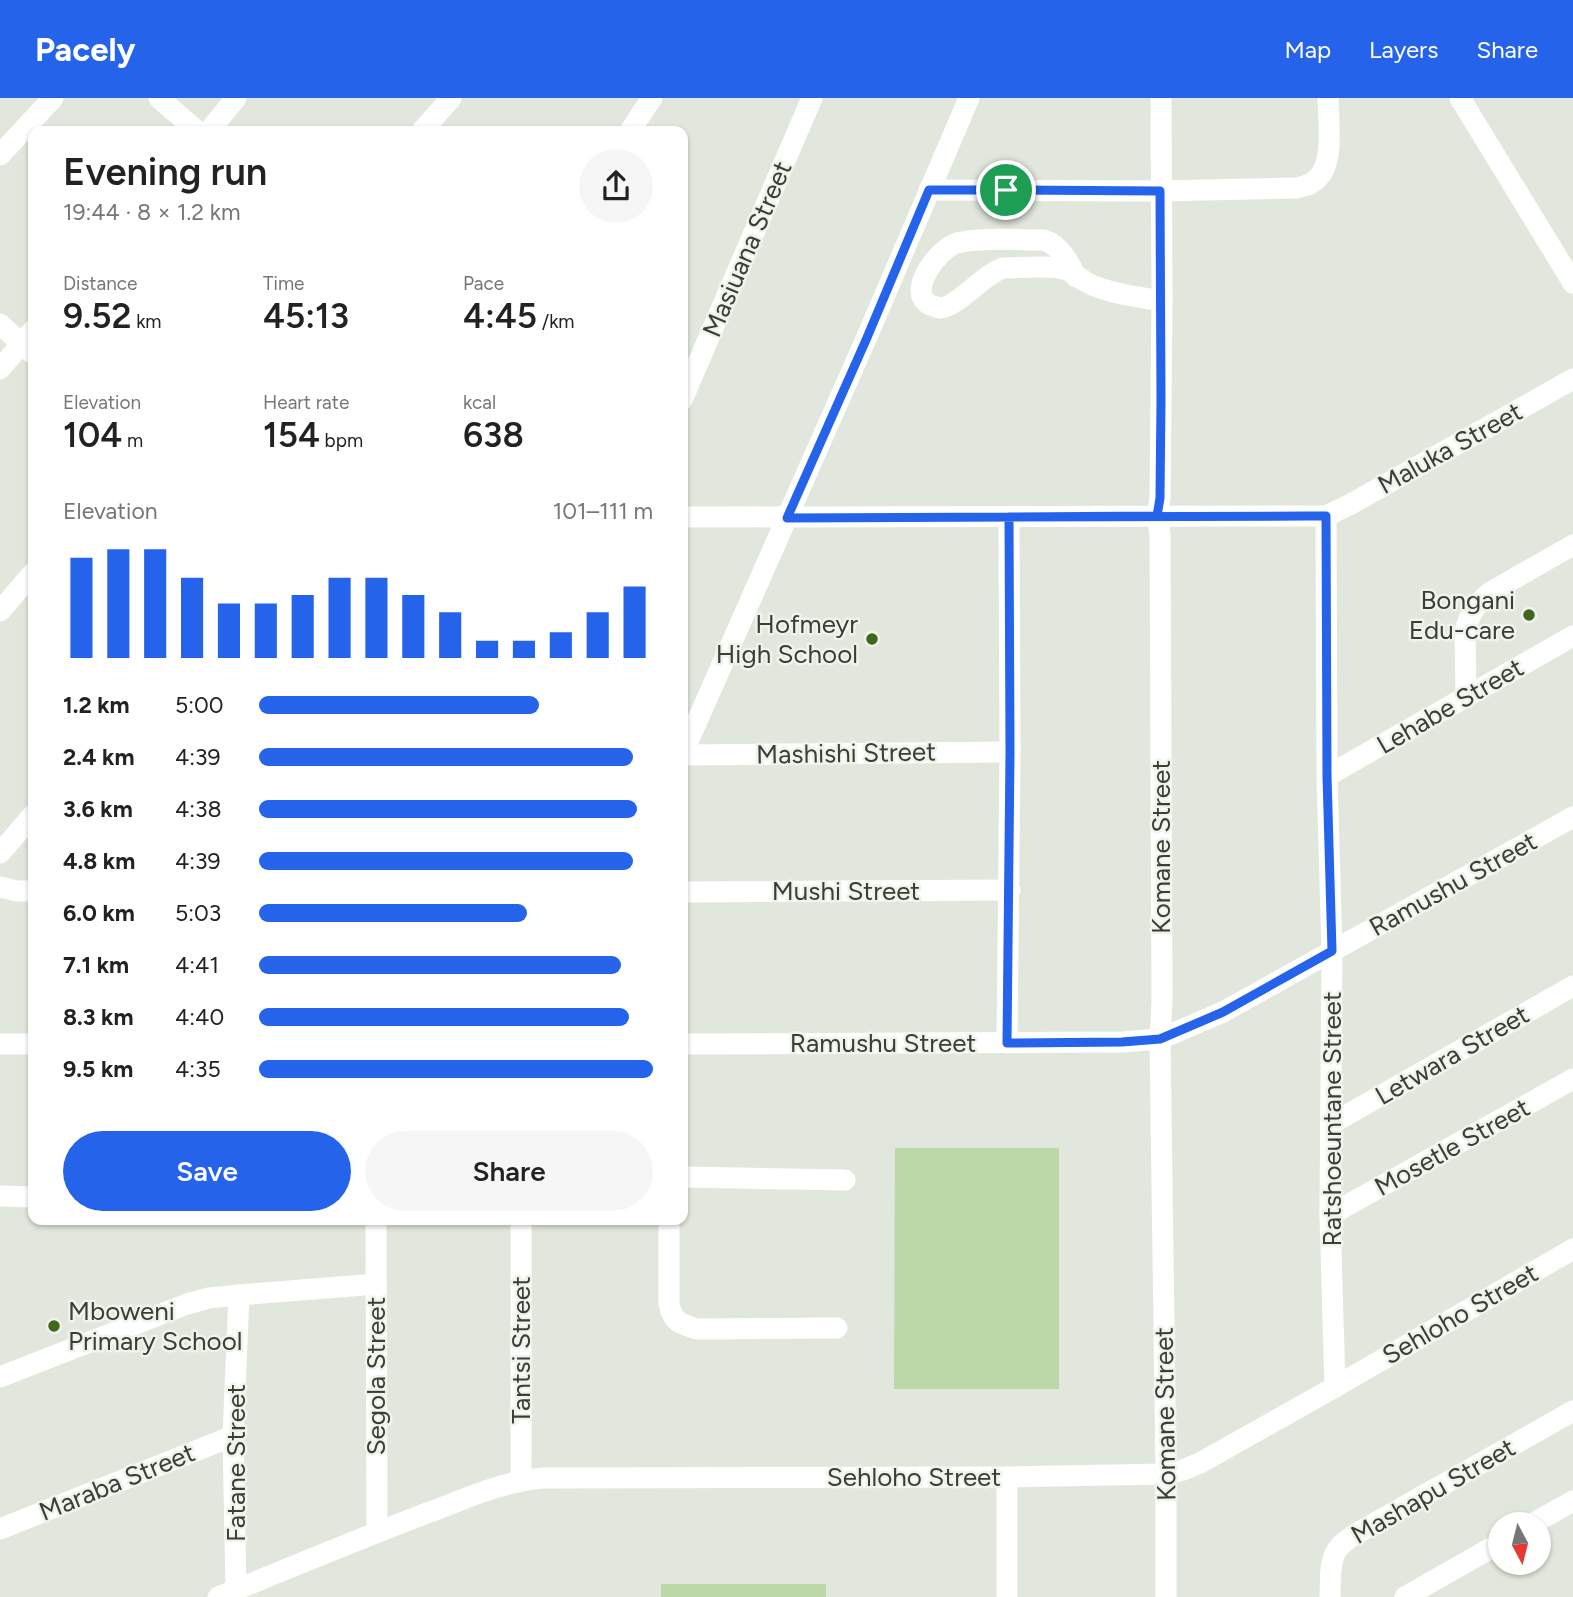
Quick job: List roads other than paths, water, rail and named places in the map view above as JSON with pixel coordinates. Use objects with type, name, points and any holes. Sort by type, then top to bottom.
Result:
[{"type":"street","points":[[0,155],[53,98]]},
{"type":"street","points":[[159,98],[191,126]]},
{"type":"street","points":[[213,126],[236,98]]},
{"type":"street","points":[[426,126],[451,98]]},
{"type":"street","points":[[633,126],[652,98]]},
{"type":"street","name":"Masiuana Street","points":[[688,386],[812,98]]},
{"type":"street","points":[[688,741],[866,340],[969,98]]},
{"type":"street","name":"Komane Street","points":[[1161,98],[1162,301],[1160,498],[1157,516],[1160,535],[1161,631],[1160,1039],[1166,1597]]},
{"type":"street","points":[[929,190],[1160,191],[1297,188],[1319,178],[1324,169],[1328,157],[1328,98]]},
{"type":"street","points":[[1460,98],[1573,283]]},
{"type":"street","points":[[1076,277],[1065,257],[1051,242],[980,240],[957,243],[945,248],[932,262],[920,291],[923,300],[941,308],[951,304],[988,275],[1003,268],[1056,268],[1072,273],[1076,277],[1097,288],[1162,301]]},
{"type":"street","points":[[0,324],[28,342]]},
{"type":"street","points":[[0,369],[28,345]]},
{"type":"street","name":"Maluka Street","points":[[1326,516],[1352,504],[1573,379]]},
{"type":"street","points":[[688,517],[1326,516]]},
{"type":"street","name":"Ratshoeuntane Street","points":[[1326,516],[1327,776],[1332,951],[1330,1215],[1335,1387]]},
{"type":"street","points":[[1007,1043],[1010,890],[1009,517]]},
{"type":"street","points":[[1466,698],[1465,631],[1472,611],[1489,593],[1573,545]]},
{"type":"street","points":[[0,611],[28,579]]},
{"type":"street","name":"Lehabe Street","points":[[1327,776],[1573,636]]},
{"type":"street","name":"Mashishi Street","points":[[688,755],[1010,752]]},
{"type":"street","name":"Ramushu Street","points":[[688,1044],[1122,1042],[1160,1039],[1223,1012],[1573,817]]},
{"type":"street","points":[[0,853],[28,821]]},
{"type":"street","points":[[0,887],[28,891]]},
{"type":"street","name":"Mushi Street","points":[[688,891],[1010,890]]},
{"type":"street","name":"Letwara Street","points":[[1331,1124],[1573,986]]},
{"type":"street","points":[[0,1044],[28,1044]]},
{"type":"street","name":"Mosetle Street","points":[[1330,1215],[1573,1079]]},
{"type":"street","points":[[688,1177],[845,1180]]},
{"type":"street","points":[[0,1196],[28,1197]]},
{"type":"street","name":"Segola Street","points":[[376,1225],[377,1532]]},
{"type":"street","name":"Tantsi Street","points":[[521,1225],[521,1480]]},
{"type":"street","points":[[669,1225],[668,1303],[674,1319],[685,1326],[697,1329],[837,1328]]},
{"type":"street","name":"Sehloho Street","points":[[227,1593],[377,1532],[521,1480],[1007,1478],[1166,1474],[1183,1470],[1335,1387],[1573,1249]]},
{"type":"street","points":[[0,1377],[187,1304],[209,1298],[376,1284]]},
{"type":"street","name":"Fatane Street","points":[[227,1593],[239,1295]]},
{"type":"street","name":"Mashapu Street","points":[[1330,1597],[1331,1568],[1339,1546],[1573,1411]]},
{"type":"street","name":"Maraba Street","points":[[2,1521],[233,1436]]},
{"type":"street","points":[[1007,1478],[1007,1597]]},
{"type":"street","points":[[1551,1513],[1573,1501]]},
{"type":"street","points":[[1405,1597],[1488,1550]]},
{"type":"place","name":"Bongani Edu-care","points":[[1529,615]]},
{"type":"place","name":"Hofmeyr High School","points":[[872,639]]},
{"type":"place","name":"Mboweni Primary School","points":[[54,1326]]}]
